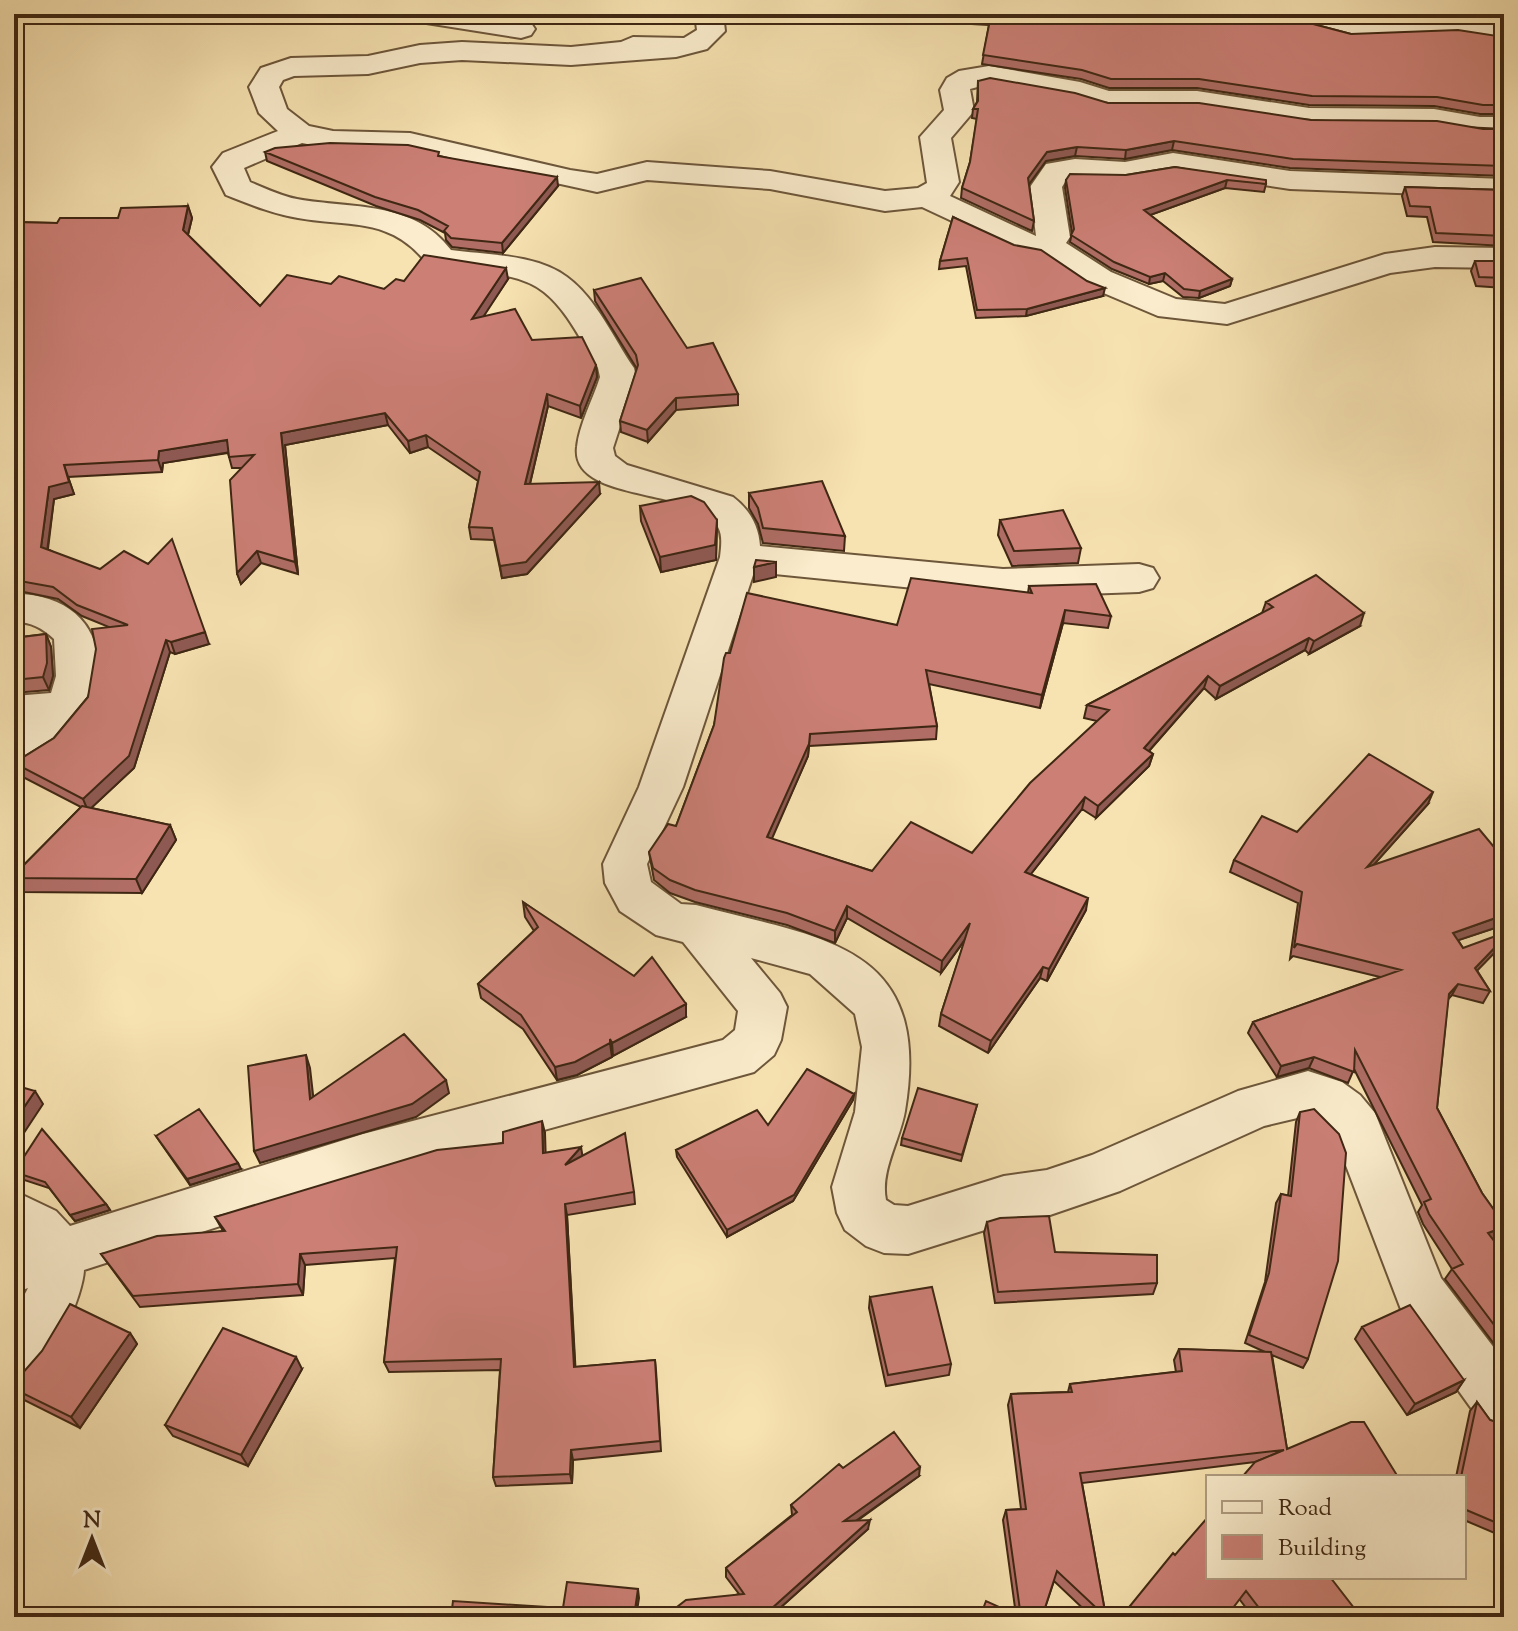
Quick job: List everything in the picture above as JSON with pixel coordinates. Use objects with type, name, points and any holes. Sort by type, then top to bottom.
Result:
[{"type":"street","points":[[420,14],[600,42],[660,47]]},
{"type":"street","points":[[709,14],[711,31],[702,41],[556,56],[444,51],[368,65],[291,67],[271,74],[264,87],[274,113],[299,133],[333,140],[410,142],[522,170],[597,183],[647,171],[783,182],[869,200],[901,201],[926,197],[939,189],[943,182],[935,137],[959,111],[957,84],[962,79],[978,75],[998,76],[1106,100],[1197,100],[1309,117],[1434,118],[1497,156]]},
{"type":"street","points":[[1283,14],[1348,31],[1455,27],[1504,35]]},
{"type":"street","points":[[299,133],[234,160],[228,167],[237,188],[301,209],[347,213],[392,222],[420,232],[431,242],[440,258],[520,271],[552,281],[616,368],[618,377],[595,448],[597,461],[614,474],[726,508],[739,531],[739,557],[661,787],[625,864],[628,883],[636,898],[672,922],[696,924],[824,959],[853,980],[877,1006],[886,1047],[880,1112],[858,1187],[863,1213],[884,1229],[908,1230],[1004,1200],[1047,1193],[1102,1175],[1256,1106],[1308,1093],[1324,1097],[1342,1111],[1357,1129],[1421,1294],[1504,1407]]},
{"type":"street","points":[[1047,245],[1054,237],[1046,187],[1052,175],[1065,169],[1125,171],[1173,162],[1290,180],[1497,156]]},
{"type":"street","points":[[926,197],[1026,243],[1047,245],[1099,279],[1170,309],[1227,314],[1385,264],[1435,257],[1504,258]]},
{"type":"street","points":[[739,557],[1003,583],[1139,578]]},
{"type":"street","points":[[14,608],[29,607],[46,612],[74,635],[76,668],[69,707],[47,731],[14,758]]},
{"type":"street","points":[[14,712],[69,707]]},
{"type":"street","points":[[36,1260],[363,1157],[737,1057],[757,1040],[763,1007],[696,924]]},
{"type":"street","points":[[14,1215],[47,1233],[36,1260]]},
{"type":"street","points":[[14,1361],[49,1308],[58,1279],[36,1260]]},
{"type":"building","points":[[960,14],[1275,14],[1351,34],[1458,30],[1504,37],[1504,105],[1483,105],[1437,97],[1312,96],[1199,79],[1111,79],[1082,70],[983,55],[991,15]]},
{"type":"building","points":[[990,78],[1075,93],[1108,103],[1199,103],[1311,120],[1437,121],[1483,129],[1504,129],[1504,166],[1293,159],[1174,141],[1126,150],[1077,147],[1047,152],[1028,178],[1034,221],[962,188],[970,162],[978,109],[973,109],[978,101],[978,81]]},
{"type":"building","points":[[330,143],[408,145],[439,152],[438,156],[557,177],[502,243],[451,238],[444,231],[448,226],[418,210],[375,197],[265,152],[275,148]]},
{"type":"building","points":[[1175,167],[1266,180],[1266,184],[1227,180],[1144,210],[1232,279],[1200,291],[1184,289],[1165,273],[1150,277],[1114,262],[1071,235],[1074,229],[1066,180],[1070,174],[1126,175]]},
{"type":"building","points":[[1405,187],[1504,190],[1504,236],[1436,233],[1430,207],[1410,206]]},
{"type":"building","points":[[188,206],[183,230],[260,306],[287,275],[331,284],[339,276],[384,289],[396,279],[404,281],[424,255],[506,268],[472,319],[515,309],[532,340],[582,337],[596,365],[580,406],[547,394],[525,484],[599,482],[526,562],[500,566],[492,528],[469,527],[480,472],[426,435],[408,441],[385,413],[281,433],[295,562],[257,551],[237,573],[230,480],[254,455],[229,457],[227,440],[159,451],[158,460],[64,465],[69,482],[49,487],[41,547],[100,569],[124,551],[148,564],[172,539],[205,632],[171,642],[166,640],[129,756],[83,799],[14,763],[54,738],[88,697],[96,649],[92,629],[128,625],[77,605],[53,587],[14,580],[14,222],[57,223],[60,218],[118,218],[121,208]]},
{"type":"building","points":[[953,217],[1014,245],[1041,250],[1087,281],[1105,288],[1027,309],[977,310],[967,258],[940,261]]},
{"type":"building","points":[[1475,261],[1504,261],[1504,278],[1479,277]]},
{"type":"building","points":[[641,278],[687,348],[713,343],[738,394],[676,398],[647,430],[620,421],[638,365],[636,355],[594,290]]},
{"type":"building","points":[[822,481],[845,536],[763,528],[758,508],[749,493]]},
{"type":"building","points":[[691,496],[704,502],[717,520],[715,545],[660,557],[640,506]]},
{"type":"building","points":[[1063,510],[1081,548],[1014,551],[1000,520]]},
{"type":"building","points":[[756,560],[776,562],[754,567]]},
{"type":"building","points":[[1316,575],[1364,613],[1314,641],[1309,638],[1220,686],[1208,676],[1144,748],[1153,754],[1098,806],[1085,797],[1025,872],[1088,898],[1049,969],[1043,967],[991,1041],[941,1014],[970,923],[942,961],[847,906],[835,931],[787,913],[695,890],[670,880],[653,868],[649,852],[668,824],[676,826],[714,725],[724,658],[726,653],[730,653],[747,593],[897,625],[911,578],[1032,593],[1029,586],[1096,584],[1111,616],[1065,610],[1042,695],[926,670],[937,726],[810,734],[809,744],[767,837],[872,871],[911,822],[972,853],[1030,783],[1109,710],[1087,705],[1273,607],[1266,602]]},
{"type":"building","points":[[46,634],[47,663],[43,677],[14,680],[14,638]]},
{"type":"building","points":[[1369,754],[1433,792],[1367,867],[1479,829],[1504,859],[1504,915],[1453,933],[1463,948],[1504,933],[1504,938],[1475,968],[1490,991],[1458,984],[1449,994],[1437,1108],[1482,1193],[1504,1224],[1504,1227],[1488,1233],[1504,1254],[1504,1338],[1452,1269],[1463,1264],[1429,1214],[1424,1202],[1431,1199],[1355,1050],[1354,1072],[1314,1057],[1281,1066],[1253,1022],[1401,970],[1297,944],[1294,948],[1302,892],[1234,860],[1262,816],[1297,832]]},
{"type":"building","points":[[82,806],[170,825],[136,879],[14,878],[14,875]]},
{"type":"building","points":[[523,902],[634,976],[652,957],[686,1004],[612,1043],[610,1039],[610,1043],[575,1062],[555,1067],[521,1015],[478,984],[538,927]]},
{"type":"building","points":[[404,1034],[446,1080],[412,1104],[254,1151],[248,1066],[306,1055],[310,1099]]},
{"type":"building","points":[[807,1069],[854,1094],[794,1195],[727,1230],[676,1150],[757,1110],[768,1125]]},
{"type":"building","points":[[14,1085],[35,1091],[14,1122]]},
{"type":"building","points":[[918,1088],[977,1105],[962,1155],[902,1138]]},
{"type":"building","points":[[199,1109],[238,1163],[187,1179],[156,1136]]},
{"type":"building","points":[[1314,1109],[1339,1134],[1346,1153],[1338,1261],[1308,1359],[1249,1335],[1269,1273],[1281,1194],[1291,1196],[1300,1112]]},
{"type":"building","points":[[542,1121],[543,1153],[581,1147],[565,1165],[625,1133],[634,1192],[565,1204],[574,1367],[655,1360],[660,1441],[571,1450],[570,1474],[493,1477],[501,1359],[384,1362],[397,1247],[300,1254],[298,1284],[133,1296],[101,1254],[157,1236],[225,1231],[215,1217],[437,1150],[503,1143],[503,1132]]},
{"type":"building","points":[[42,1129],[106,1204],[70,1215],[45,1182],[14,1172]]},
{"type":"building","points":[[1049,1216],[1055,1252],[1157,1255],[1157,1283],[998,1292],[987,1222],[1000,1218]]},
{"type":"building","points":[[932,1287],[951,1364],[888,1375],[870,1297]]},
{"type":"building","points":[[70,1304],[130,1333],[71,1417],[14,1389],[14,1383],[42,1351]]},
{"type":"building","points":[[1410,1305],[1464,1380],[1415,1404],[1362,1327]]},
{"type":"building","points":[[223,1328],[296,1357],[241,1455],[165,1425]]},
{"type":"building","points":[[1179,1349],[1271,1352],[1287,1449],[1351,1422],[1364,1422],[1397,1475],[1244,1475],[1255,1462],[1284,1450],[1080,1473],[1106,1617],[1057,1571],[1042,1617],[1021,1617],[1006,1510],[1026,1509],[1011,1394],[1072,1392],[1070,1384],[1182,1371]]},
{"type":"building","points":[[1477,1402],[1490,1420],[1504,1425],[1504,1526],[1466,1510],[1466,1475],[1461,1475]]},
{"type":"building","points":[[894,1432],[920,1467],[844,1521],[870,1520],[762,1617],[664,1617],[686,1600],[744,1594],[726,1568],[797,1512],[791,1505],[839,1464],[843,1468]]},
{"type":"building","points":[[1206,1519],[1206,1579],[1332,1579],[1361,1617],[1266,1617],[1246,1591],[1226,1617],[1121,1617],[1173,1553],[1175,1555]]},
{"type":"building","points":[[567,1582],[638,1589],[634,1617],[451,1617],[453,1601],[563,1608]]},
{"type":"building","points":[[986,1601],[1021,1617],[980,1617]]},
{"type":"building","points":[[866,1613],[867,1617],[839,1617]]}]
